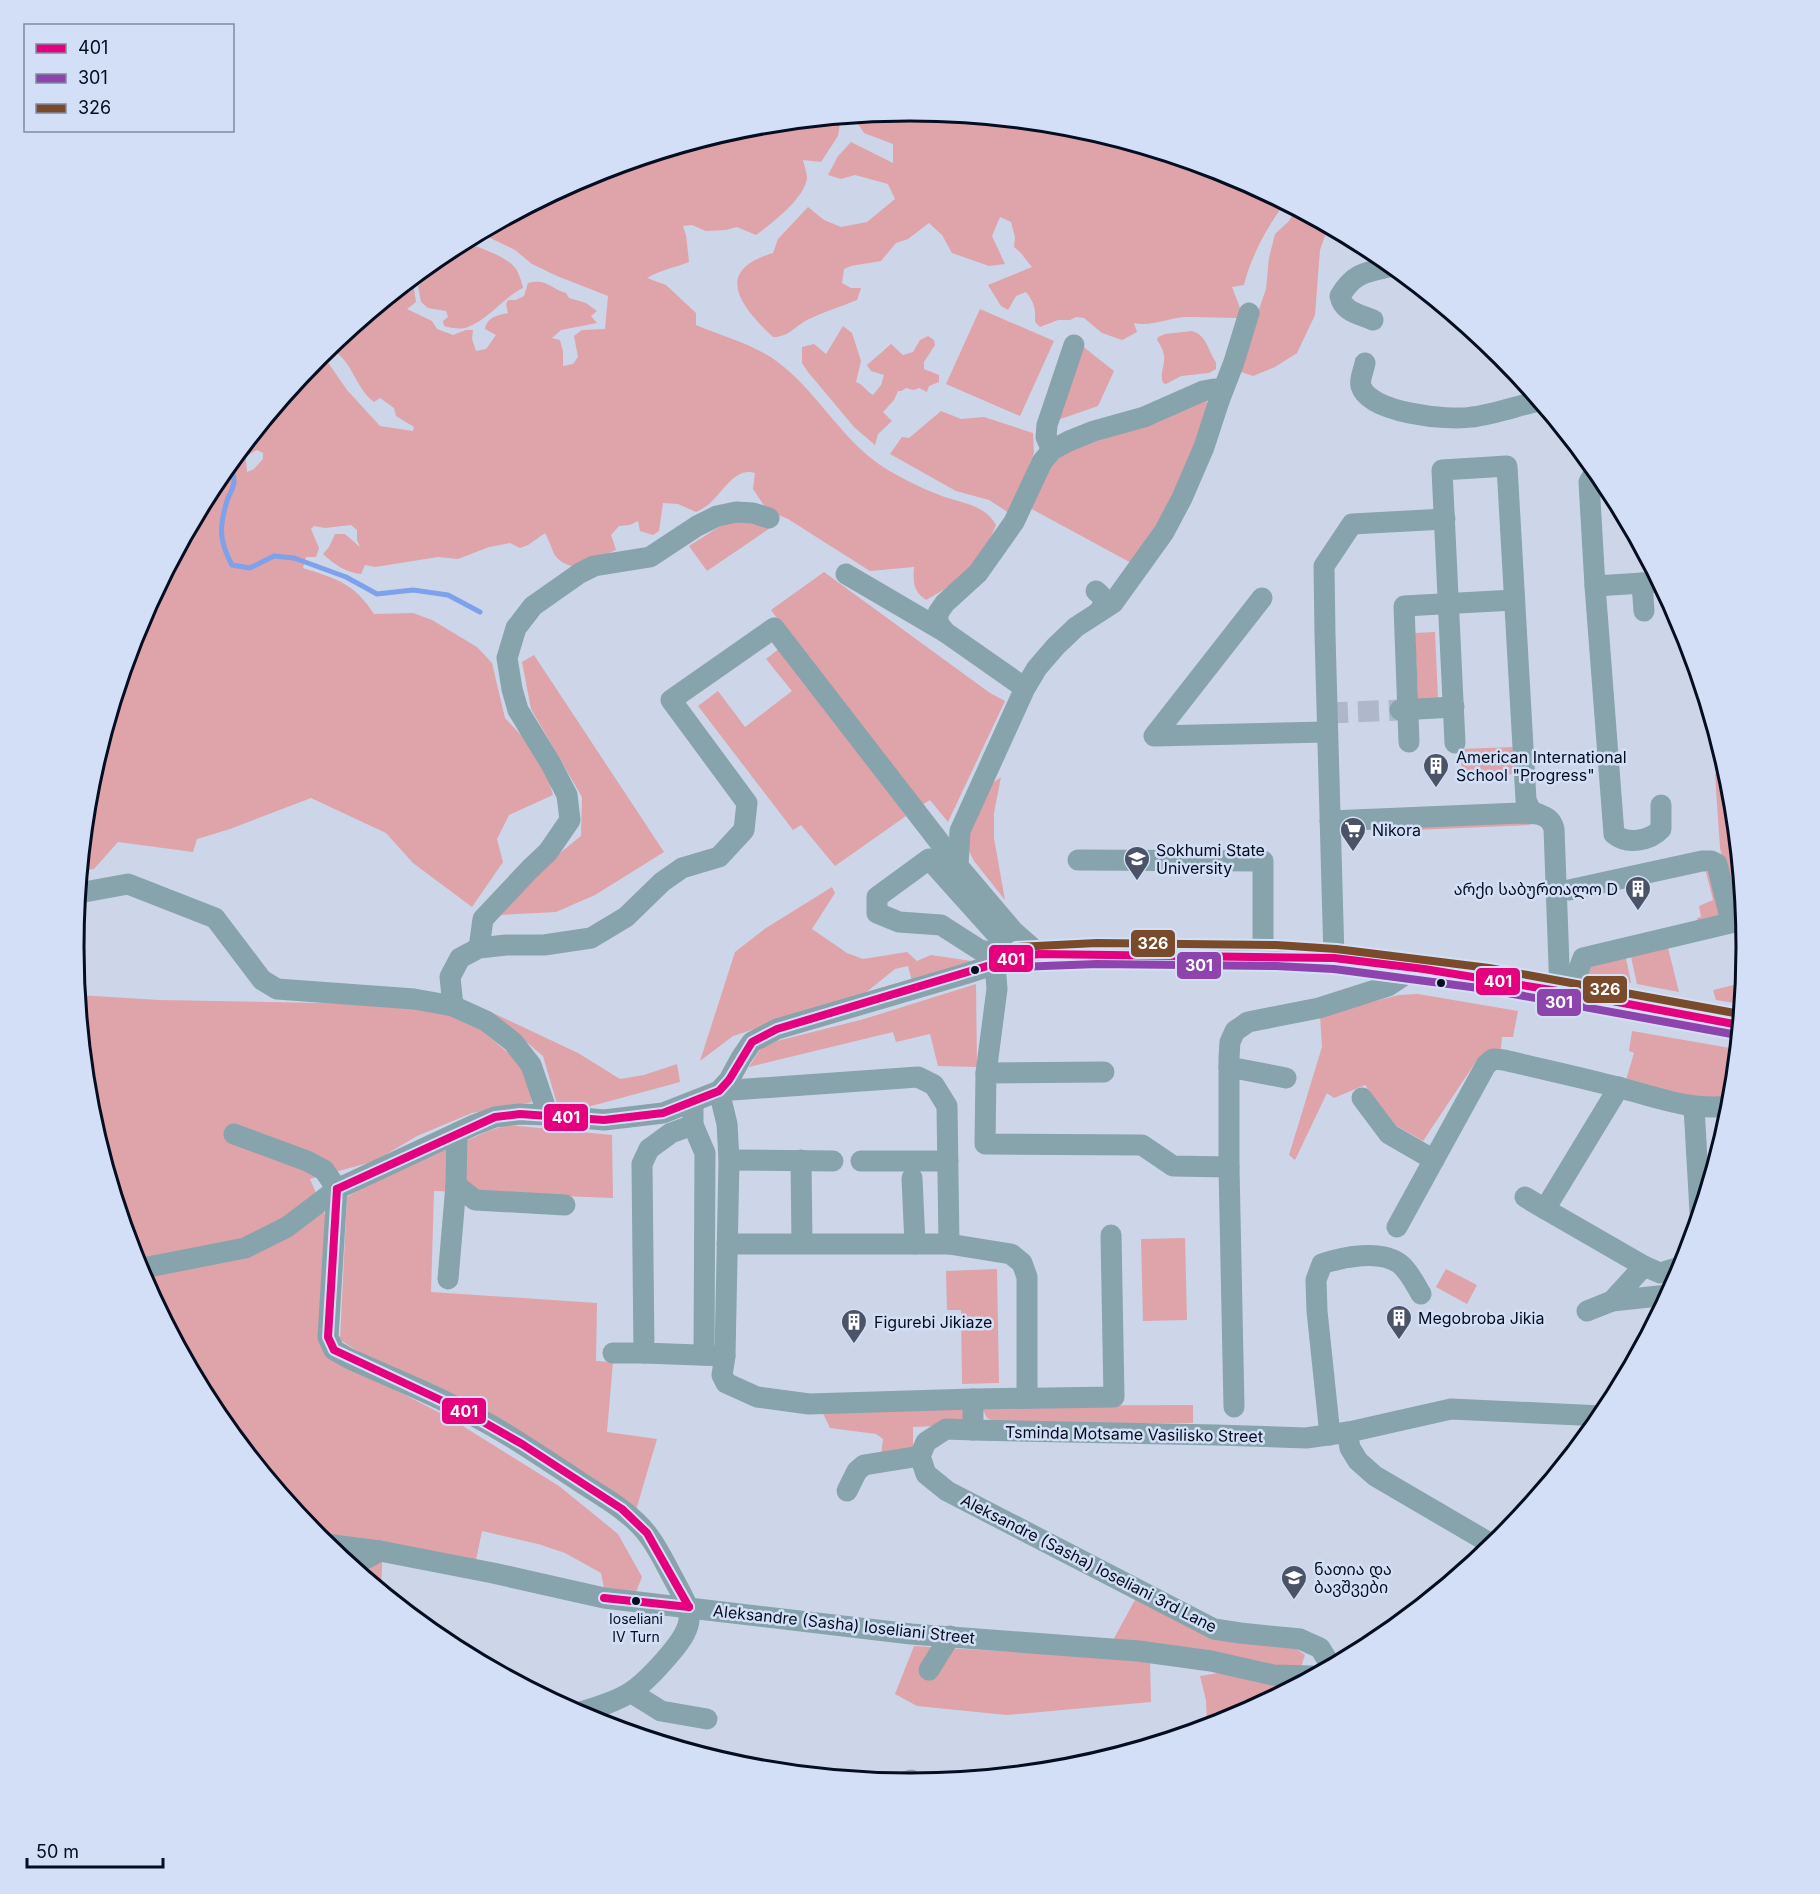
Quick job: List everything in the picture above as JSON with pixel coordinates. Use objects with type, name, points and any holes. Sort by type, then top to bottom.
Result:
[{"type":"street","points":[[1372,320],[1346,309],[1341,303],[1340,296],[1357,275],[1381,269]]},
{"type":"street","points":[[958,866],[960,831],[1025,688],[1037,668],[1098,601],[1113,603],[1164,532],[1182,498],[1204,447],[1249,313]]},
{"type":"street","points":[[1052,450],[1046,437],[1047,425],[1074,345]]},
{"type":"street","points":[[1365,363],[1361,386],[1365,393],[1382,404],[1410,414],[1447,419],[1472,417],[1532,403]]},
{"type":"street","points":[[945,633],[938,623],[938,614],[945,603],[978,573],[996,548],[1014,522],[1042,462],[1052,450],[1094,431],[1144,417],[1203,391],[1214,389],[1222,391]]},
{"type":"street","points":[[1455,743],[1442,470],[1507,466],[1526,800],[1531,811],[1548,817],[1552,821],[1554,829],[1565,992]]},
{"type":"street","points":[[1590,479],[1588,482],[1614,834],[1622,840],[1632,841],[1654,836],[1661,829],[1660,805]]},
{"type":"street","points":[[479,948],[483,919],[548,852],[570,820],[567,795],[552,764],[518,710],[512,689],[507,658],[516,628],[533,606],[580,573],[594,566],[650,557],[697,526],[717,516],[736,512],[753,513],[769,518]]},
{"type":"street","points":[[1334,958],[1324,566],[1352,524],[1445,519]]},
{"type":"street","points":[[846,574],[945,633],[1025,688]]},
{"type":"street","points":[[1595,586],[1650,583],[1644,611]]},
{"type":"street","points":[[1262,598],[1154,736],[1327,732]]},
{"type":"street","points":[[1409,742],[1405,710],[1404,606],[1514,600]]},
{"type":"street","points":[[453,1006],[450,977],[460,958],[479,948],[544,945],[591,938],[626,917],[662,882],[682,868],[719,857],[744,830],[747,803],[671,700],[774,628],[958,866],[1014,932],[1039,954]]},
{"type":"street","points":[[1405,710],[1454,707]]},
{"type":"street","points":[[1330,821],[1538,814]]},
{"type":"street","points":[[929,859],[1017,957],[980,951],[941,925],[899,922],[877,913],[877,897],[929,859]]},
{"type":"street","points":[[1078,860],[1263,861],[1263,957]]},
{"type":"street","points":[[1569,890],[1702,861],[1711,861],[1717,864],[1735,915]]},
{"type":"street","points":[[86,892],[128,884],[215,918],[262,981],[277,989],[414,999],[453,1006],[486,1021],[513,1042],[531,1065],[548,1114]]},
{"type":"street","points":[[1565,992],[1583,958],[1735,921]]},
{"type":"street","points":[[720,1091],[752,1042],[777,1029],[1017,957],[1039,954],[1334,958],[1415,968],[1565,992],[1732,1024]]},
{"type":"street","points":[[995,964],[997,989],[986,1073],[985,1144],[1142,1145],[1173,1166],[1229,1167]]},
{"type":"street","points":[[1234,1407],[1229,1067],[1230,1042],[1234,1031],[1248,1022],[1319,1008],[1388,986],[1415,968]]},
{"type":"street","points":[[1398,1227],[1486,1065],[1493,1059],[1619,1087],[1676,1104],[1694,1107],[1720,1106]]},
{"type":"street","points":[[1229,1067],[1286,1078]]},
{"type":"street","points":[[986,1073],[1104,1072]]},
{"type":"street","points":[[149,1267],[245,1248],[287,1227],[337,1188],[495,1117],[548,1114],[604,1120],[663,1113],[720,1091],[918,1077],[934,1085],[947,1106],[949,1244]]},
{"type":"street","points":[[1545,1209],[1619,1087]]},
{"type":"street","points":[[714,1356],[727,1244],[729,1160],[727,1124],[720,1091]]},
{"type":"street","points":[[1362,1098],[1389,1134],[1434,1160]]},
{"type":"street","points":[[693,1103],[693,1125],[705,1153],[714,1356],[726,1383],[757,1396],[809,1404],[974,1398],[1114,1397],[1111,1235]]},
{"type":"street","points":[[1694,1107],[1699,1191]]},
{"type":"street","points":[[644,1353],[642,1164],[649,1149],[671,1133],[693,1125]]},
{"type":"street","points":[[448,1279],[456,1185],[457,1133]]},
{"type":"street","points":[[234,1134],[308,1161],[324,1170],[337,1188],[328,1337],[334,1350],[464,1411],[522,1444],[621,1509],[647,1533],[689,1608],[689,1625],[679,1643],[649,1678],[632,1693],[612,1703],[591,1709]]},
{"type":"street","points":[[729,1160],[833,1161]]},
{"type":"street","points":[[801,1160],[802,1243]]},
{"type":"street","points":[[861,1161],[948,1161]]},
{"type":"street","points":[[912,1178],[915,1244]]},
{"type":"street","points":[[456,1185],[475,1200],[565,1205]]},
{"type":"street","points":[[1525,1197],[1644,1266],[1660,1273],[1670,1270]]},
{"type":"street","points":[[727,1244],[949,1244],[1011,1254],[1022,1263],[1027,1276],[1027,1398]]},
{"type":"street","points":[[1421,1294],[1407,1271],[1398,1262],[1383,1257],[1339,1258],[1322,1264],[1316,1280],[1317,1311],[1338,1433],[1358,1461],[1376,1476],[1485,1540]]},
{"type":"street","points":[[1612,1300],[1644,1266]]},
{"type":"street","points":[[1587,1311],[1612,1300],[1658,1296]]},
{"type":"street","points":[[612,1353],[714,1356]]},
{"type":"street","points":[[847,1491],[857,1471],[864,1465],[920,1456],[926,1442],[946,1429],[973,1430],[974,1398]]},
{"type":"street","name":"Tsminda Motsame Vasilisko Street","points":[[973,1430],[1216,1434],[1306,1438],[1450,1409],[1590,1415]]},
{"type":"street","name":"Aleksandre (Sasha) Ioseliani 3rd Lane","points":[[920,1456],[926,1474],[947,1491],[1187,1616],[1214,1629],[1300,1639],[1320,1648],[1327,1660]]},
{"type":"street","name":"Aleksandre (Sasha) Ioseliani Street","points":[[342,1546],[380,1551],[493,1573],[604,1598],[950,1636],[1211,1660],[1272,1675],[1298,1676]]},
{"type":"street","points":[[359,1562],[380,1551]]},
{"type":"street","points":[[929,1670],[950,1636]]},
{"type":"street","points":[[632,1693],[662,1711],[707,1719]]},
{"type":"shaded area","points":[[910,121],[1018,128],[1071,137],[1124,149],[1176,165],[1226,184],[1281,209],[1260,242],[1244,285],[1232,287],[1240,308],[1238,318],[1184,317],[1149,324],[1134,323],[1137,332],[1122,340],[1102,333],[1084,318],[1058,320],[1040,327],[1035,322],[1034,306],[1026,292],[1016,296],[1008,310],[1001,306],[988,285],[1032,267],[1014,247],[1015,237],[1011,222],[1000,217],[992,236],[1005,264],[989,266],[952,253],[942,235],[929,223],[908,239],[896,243],[881,261],[844,269],[842,283],[851,288],[861,288],[857,300],[807,320],[779,337],[773,337],[761,326],[743,302],[738,290],[738,280],[743,270],[754,261],[773,253],[778,239],[808,207],[824,220],[841,227],[867,222],[895,199],[888,184],[855,175],[841,179],[828,175],[838,156],[851,142],[893,163],[893,144],[864,133],[857,123]]},
{"type":"shaded area","points":[[840,124],[838,136],[821,162],[803,160],[807,178],[805,186],[794,202],[770,224],[756,235],[737,227],[706,231],[692,225],[683,226],[689,262],[647,278],[666,285],[696,313],[696,325],[749,346],[779,363],[808,390],[847,435],[876,462],[923,488],[986,513],[996,525],[977,560],[949,586],[926,600],[918,593],[915,586],[914,567],[870,571],[788,519],[767,510],[753,489],[755,473],[748,472],[736,476],[709,504],[696,512],[678,504],[663,503],[659,531],[653,535],[640,531],[638,521],[630,525],[619,526],[611,535],[616,550],[576,568],[558,559],[545,533],[520,548],[510,543],[489,547],[458,559],[438,557],[375,567],[365,565],[361,574],[340,567],[323,554],[335,534],[345,534],[360,547],[357,530],[351,525],[325,528],[314,526],[311,529],[319,548],[316,557],[306,557],[303,568],[326,575],[352,589],[374,614],[413,613],[432,620],[477,647],[492,663],[505,718],[533,748],[547,774],[553,795],[509,815],[497,839],[503,862],[472,907],[413,863],[386,833],[311,798],[197,839],[193,852],[118,842],[94,869],[88,870],[100,786],[112,733],[128,681],[169,582],[223,488],[246,457],[247,472],[254,469],[263,459],[263,453],[257,450],[247,454],[289,402],[326,363],[380,426],[413,431],[414,427],[396,416],[394,408],[380,398],[374,402],[367,396],[337,352],[365,326],[414,287],[416,302],[407,309],[432,321],[437,329],[453,335],[473,330],[472,339],[476,351],[486,349],[496,335],[485,329],[488,322],[508,313],[506,304],[508,300],[516,300],[524,296],[528,283],[540,282],[548,285],[566,293],[569,298],[586,303],[597,311],[591,316],[597,323],[561,330],[552,338],[560,340],[563,366],[573,364],[578,357],[574,336],[582,330],[605,329],[608,296],[532,264],[515,250],[489,237],[545,206],[594,184],[696,149],[749,137]]},
{"type":"shaded area","points":[[1292,215],[1326,234],[1320,250],[1315,315],[1297,353],[1275,367],[1253,376],[1238,371],[1266,289],[1269,258],[1275,234]]},
{"type":"shaded area","points":[[474,246],[492,252],[512,264],[523,288],[476,323],[465,328],[456,328],[444,326],[443,321],[448,317],[446,311],[428,308],[421,302],[418,286]]},
{"type":"shaded area","points":[[980,309],[1054,341],[1020,416],[946,384]]},
{"type":"shaded area","points":[[843,326],[852,333],[861,361],[856,382],[873,395],[881,385],[884,375],[871,371],[867,365],[891,344],[903,355],[913,352],[920,340],[928,336],[934,340],[935,345],[924,362],[924,369],[939,375],[939,382],[929,386],[927,392],[919,388],[914,390],[906,388],[898,391],[894,400],[883,412],[892,421],[878,434],[875,445],[854,427],[802,363],[802,347],[814,344],[826,354]]},
{"type":"shaded area","points":[[1192,331],[1204,340],[1216,362],[1216,369],[1209,373],[1181,376],[1166,384],[1163,383],[1164,353],[1157,340],[1158,337]]},
{"type":"shaded area","points":[[1081,345],[1114,371],[1098,406],[1055,421]]},
{"type":"shaded area","points":[[1206,400],[1210,406],[1196,450],[1135,565],[1028,507],[1055,457]]},
{"type":"shaded area","points":[[941,411],[961,419],[984,417],[1033,433],[1034,453],[1009,513],[989,500],[956,491],[890,454],[902,437],[909,438]]},
{"type":"shaded area","points":[[733,518],[773,526],[707,571],[689,546]]},
{"type":"shaded area","points":[[824,572],[990,693],[1005,701],[948,822],[930,800],[917,808],[771,610]]},
{"type":"shaded area","points":[[1435,632],[1438,699],[1418,700],[1415,633]]},
{"type":"shaded area","points":[[781,647],[906,816],[835,866],[801,825],[793,830],[698,706],[718,691],[745,727],[792,691],[766,659]]},
{"type":"shaded area","points":[[534,655],[664,852],[595,895],[556,912],[498,915],[550,861],[581,836],[582,797],[531,709],[522,662]]},
{"type":"shaded area","points":[[1513,747],[1514,774],[1462,777],[1461,749]]},
{"type":"shaded area","points":[[1715,774],[1717,774],[1720,786],[1729,839],[1735,908],[1720,848]]},
{"type":"shaded area","points":[[1001,777],[994,813],[994,838],[1005,900],[974,861],[966,845],[987,787]]},
{"type":"shaded area","points":[[1529,816],[1530,825],[1415,830],[1415,820]]},
{"type":"shaded area","points":[[1716,870],[1726,915],[1698,922],[1697,918],[1701,917],[1699,906],[1713,900],[1706,872]]},
{"type":"shaded area","points":[[832,887],[835,893],[812,929],[847,953],[863,959],[907,952],[917,961],[931,955],[978,962],[912,981],[908,966],[895,969],[864,994],[733,1036],[700,1061],[735,952],[766,928]]},
{"type":"shaded area","points":[[1668,948],[1679,992],[1637,984],[1631,957]]},
{"type":"shaded area","points":[[1626,958],[1631,983],[1582,977],[1583,967]]},
{"type":"shaded area","points":[[976,984],[977,1067],[938,1066],[930,1034],[896,1042],[893,1032],[749,1067],[761,1048],[777,1041],[864,1019]]},
{"type":"shaded area","points":[[1735,985],[1734,1003],[1716,1000],[1713,990]]},
{"type":"shaded area","points":[[1418,994],[1518,1011],[1513,1037],[1502,1037],[1501,1049],[1477,1060],[1423,1141],[1395,1125],[1365,1085],[1334,1098],[1327,1093],[1295,1160],[1289,1155],[1322,1047],[1320,1015],[1399,995]]},
{"type":"shaded area","points":[[86,995],[159,1000],[375,1004],[440,1011],[479,1028],[520,1063],[529,1086],[532,1102],[472,1113],[417,1136],[375,1161],[310,1179],[326,1217],[333,1358],[450,1418],[559,1486],[618,1534],[642,1577],[636,1592],[604,1588],[601,1573],[565,1553],[482,1531],[476,1560],[383,1545],[381,1581],[326,1531],[289,1492],[255,1450],[223,1406],[169,1312],[128,1213],[112,1161],[91,1055]]},
{"type":"shaded area","points":[[491,1012],[578,1053],[620,1079],[644,1075],[677,1064],[680,1082],[584,1108],[557,1104],[543,1056]]},
{"type":"shaded area","points":[[1632,1031],[1730,1048],[1722,1098],[1701,1099],[1626,1080],[1634,1053],[1629,1051]]},
{"type":"shaded area","points":[[508,1125],[612,1135],[613,1198],[434,1191],[431,1292],[597,1303],[596,1361],[613,1362],[607,1432],[657,1439],[636,1510],[471,1403],[362,1354],[340,1340],[347,1197],[369,1184],[488,1131]]},
{"type":"shaded area","points":[[1185,1238],[1187,1320],[1143,1321],[1141,1239]]},
{"type":"shaded area","points":[[997,1269],[999,1383],[962,1384],[961,1310],[947,1310],[946,1271]]},
{"type":"shaded area","points":[[1446,1269],[1477,1285],[1467,1304],[1436,1287]]},
{"type":"shaded area","points":[[965,1405],[967,1416],[961,1425],[913,1427],[913,1448],[881,1456],[883,1439],[876,1434],[830,1428],[821,1409]]},
{"type":"shaded area","points":[[1193,1405],[1193,1423],[999,1423],[987,1418],[981,1406]]},
{"type":"shaded area","points":[[1136,1598],[1291,1645],[1305,1655],[1301,1667],[1291,1669],[1112,1642]]},
{"type":"shaded area","points":[[914,1646],[1150,1660],[1151,1702],[1007,1715],[917,1706],[895,1694]]},
{"type":"shaded area","points":[[1224,1672],[1284,1683],[1207,1717],[1206,1700],[1200,1676]]},
{"type":"waterway","points":[[233,474],[233,485],[222,526],[225,549],[232,565],[250,568],[274,556],[294,558],[346,577],[377,594],[413,590],[448,595],[480,612]]},
{"type":"tunnel","points":[[1327,713],[1400,710]]},
{"type":"transit line","name":"326","points":[[1016,947],[1097,943],[1276,945],[1336,949],[1489,968],[1733,1013]]},
{"type":"transit line","name":"401","points":[[337,1189],[495,1117],[520,1114],[604,1120],[663,1113],[719,1091],[729,1080],[752,1042],[777,1029],[1017,957],[1039,954],[1334,958],[1424,969],[1570,993],[1732,1024]]},
{"type":"transit line","name":"301","points":[[1018,967],[1097,964],[1334,969],[1486,989],[1731,1034]]},
{"type":"transit line","name":"401","points":[[337,1189],[328,1337],[334,1350],[464,1411],[522,1444],[622,1509],[647,1533],[689,1607]]},
{"type":"transit line","name":"401","points":[[604,1598],[689,1607]]},
{"type":"place","name":"American International School \"Progress\"","points":[[1436,789]]},
{"type":"place","name":"Nikora","points":[[1353,853]]},
{"type":"place","name":"Sokhumi State University","points":[[1137,882]]},
{"type":"place","name":"არქი საბურთალო D","points":[[1638,912]]},
{"type":"place","name":"Megobroba Jikia","points":[[1399,1341]]},
{"type":"place","name":"Figurebi Jikiaze","points":[[854,1345]]},
{"type":"place","name":"Ioseliani IV Turn","points":[[636,1601]]},
{"type":"place","name":"ნათია და ბავშვები","points":[[1294,1601]]}]
